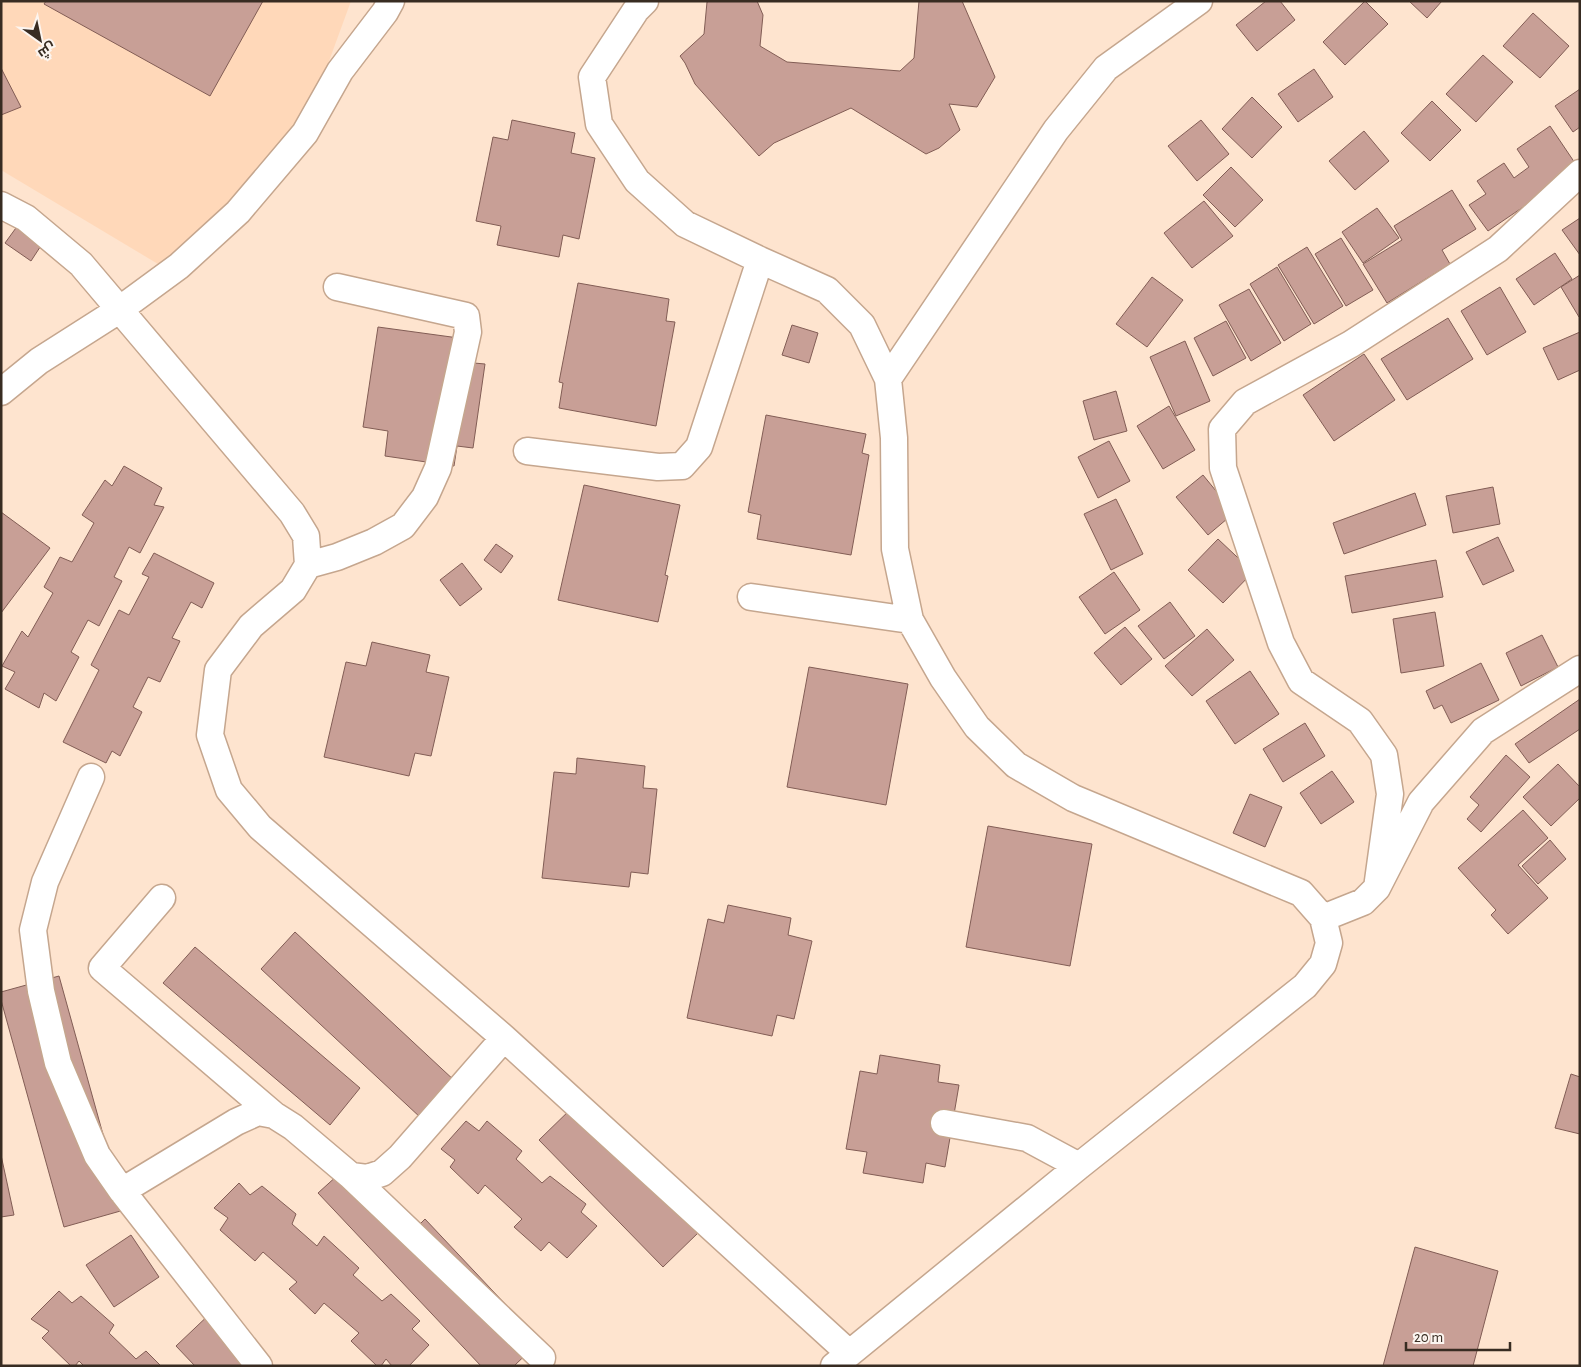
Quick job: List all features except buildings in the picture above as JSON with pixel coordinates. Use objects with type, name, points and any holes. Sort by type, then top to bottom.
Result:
[{"type":"street","points":[[1,392],[39,362],[119,310],[179,266],[238,212],[305,133],[340,71],[385,12],[391,1]]},
{"type":"street","points":[[1,205],[26,218],[81,264],[292,513],[306,536],[308,565],[293,590],[251,626],[218,670],[210,735],[228,790],[260,827],[504,1038],[841,1360],[1078,1166],[1305,986],[1323,964],[1329,943],[1323,918],[1301,893],[1073,798],[1016,765],[977,727],[943,678],[910,620],[894,549],[894,438],[888,379],[862,325],[827,290],[685,224],[637,181],[599,124],[592,77],[636,10],[645,1]]},
{"type":"street","points":[[888,379],[1056,130],[1106,68],[1199,1]]},
{"type":"street","points":[[1377,888],[1390,794],[1384,755],[1360,721],[1300,681],[1281,643],[1224,468],[1222,429],[1245,402],[1351,344],[1498,249],[1580,173]]},
{"type":"street","points":[[527,450],[658,467],[682,466],[699,447],[760,260]]},
{"type":"street","points":[[308,565],[337,558],[374,542],[403,526],[425,497],[438,468],[468,332],[466,316],[337,287]]},
{"type":"street","points":[[751,597],[910,620]]},
{"type":"street","points":[[1323,918],[1363,902],[1377,888],[1422,802],[1483,731],[1580,669]]},
{"type":"street","points":[[91,777],[45,882],[33,930],[41,991],[58,1063],[97,1155],[122,1190],[260,1366]]},
{"type":"street","points":[[162,898],[102,968],[274,1115],[293,1127],[351,1176],[542,1358]]},
{"type":"street","points":[[351,1176],[367,1178],[382,1173],[400,1157],[504,1038]]},
{"type":"street","points":[[122,1190],[236,1122],[258,1112],[274,1115]]},
{"type":"street","points":[[944,1123],[1027,1138],[1078,1166]]},
{"type":"shaded area","points":[[1,1],[351,1],[317,94],[238,197],[163,267],[1,170]]}]
